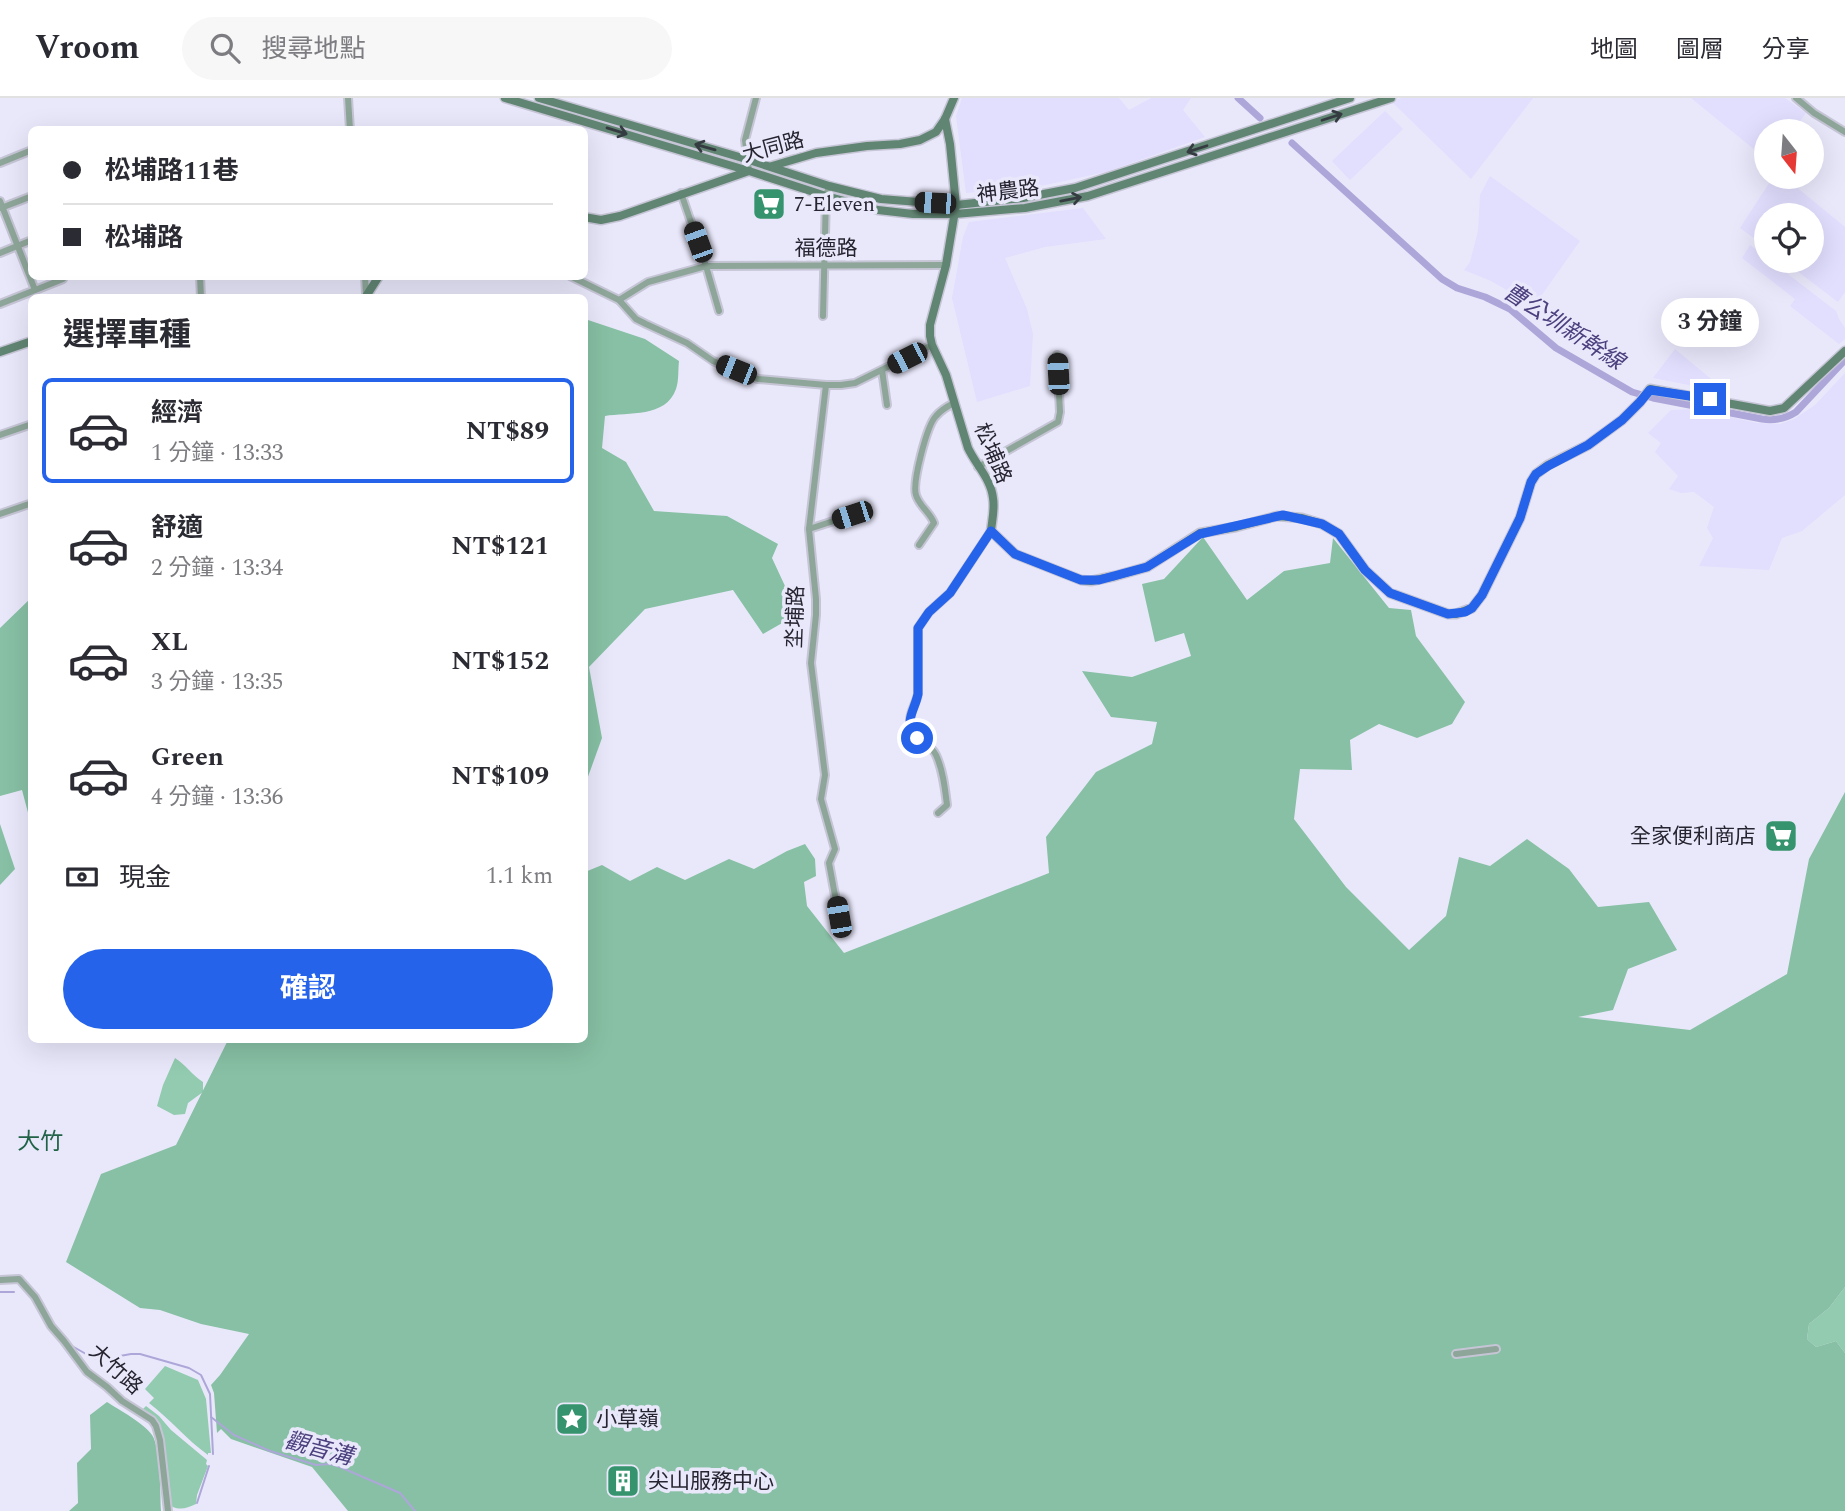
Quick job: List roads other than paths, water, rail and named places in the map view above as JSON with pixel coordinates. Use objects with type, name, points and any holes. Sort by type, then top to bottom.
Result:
[{"type":"street","points":[[348,98],[350,126]]},
{"type":"street","name":"神農路","points":[[505,98],[826,196],[878,210],[914,214],[1075,188],[1350,98]]},
{"type":"street","name":"神農路","points":[[539,98],[829,186],[881,199],[955,209],[1025,208],[1088,196],[1386,99]]},
{"type":"street","points":[[749,171],[745,139],[755,98]]},
{"type":"street","name":"大同路","points":[[588,218],[601,220],[621,216],[749,171],[816,153],[920,140],[936,132],[954,98]]},
{"type":"street","points":[[1796,98],[1845,132]]},
{"type":"street","name":"松埔路","points":[[944,120],[950,144],[955,209],[946,265],[930,325],[932,345],[946,375],[968,448],[990,486],[993,498],[991,531]]},
{"type":"street","points":[[0,163],[28,152]]},
{"type":"street","points":[[823,316],[826,196],[829,186]]},
{"type":"street","points":[[681,193],[719,311]]},
{"type":"street","points":[[28,197],[1,206],[28,273]]},
{"type":"street","points":[[0,253],[28,242]]},
{"type":"street","name":"福德路","points":[[620,300],[648,282],[706,266],[946,265]]},
{"type":"street","points":[[31,280],[35,290]]},
{"type":"street","points":[[0,304],[60,280]]},
{"type":"street","points":[[578,280],[620,300],[636,319],[687,343],[713,361],[758,379],[826,385],[855,383],[932,345]]},
{"type":"street","points":[[0,352],[28,342]]},
{"type":"street","points":[[938,813],[947,805],[936,754],[911,731],[910,722],[910,713],[918,694],[918,628],[929,612],[950,593],[991,531],[1015,554],[1081,580],[1091,581],[1147,567],[1200,534],[1277,516],[1302,518],[1322,524],[1339,534],[1365,570],[1390,593],[1456,614],[1472,608],[1482,595],[1520,518],[1536,474],[1588,445],[1622,420],[1650,390],[1770,411],[1778,410],[1791,402],[1845,351]]},
{"type":"street","points":[[978,467],[1058,422],[1060,412],[1057,355]]},
{"type":"street","points":[[882,370],[887,405]]},
{"type":"street","name":"坔埔路","points":[[826,385],[809,529],[816,607],[811,663],[825,775],[821,799],[835,849],[829,863],[839,917]]},
{"type":"street","points":[[919,545],[934,523],[917,499],[915,491],[925,444],[931,422],[937,414],[954,403]]},
{"type":"street","points":[[0,435],[28,425]]},
{"type":"street","points":[[0,513],[28,504]]},
{"type":"street","points":[[809,529],[852,515]]},
{"type":"street","name":"大竹路","points":[[0,1280],[19,1279],[35,1297],[51,1326],[87,1372],[122,1401],[152,1420],[160,1440],[168,1511]]},
{"type":"street","points":[[1456,1354],[1496,1349]]},
{"type":"waterway","name":"曹公圳新幹線","points":[[1238,98],[1260,118]]},
{"type":"waterway","name":"曹公圳新幹線","points":[[1292,143],[1442,279],[1457,288],[1510,309],[1556,348],[1632,392],[1776,420],[1796,412],[1845,360]]},
{"type":"waterway","points":[[0,1292],[14,1292]]},
{"type":"waterway","points":[[72,1346],[93,1358],[140,1354],[189,1368],[201,1375],[210,1394],[213,1454]]},
{"type":"waterway","name":"觀音溝","points":[[211,1417],[234,1435],[270,1451],[316,1465],[330,1464],[340,1467],[400,1493],[415,1511]]},
{"type":"waterway","points":[[197,1503],[209,1466]]},
{"type":"place","name":"7-Eleven","points":[[769,204]]},
{"type":"place","name":"全家便利商店","points":[[1781,836]]},
{"type":"place","name":"小草嶺","points":[[572,1419]]},
{"type":"place","name":"尖山服務中心","points":[[623,1481]]},
{"type":"district","name":"大竹","points":[[40,1141]]}]
